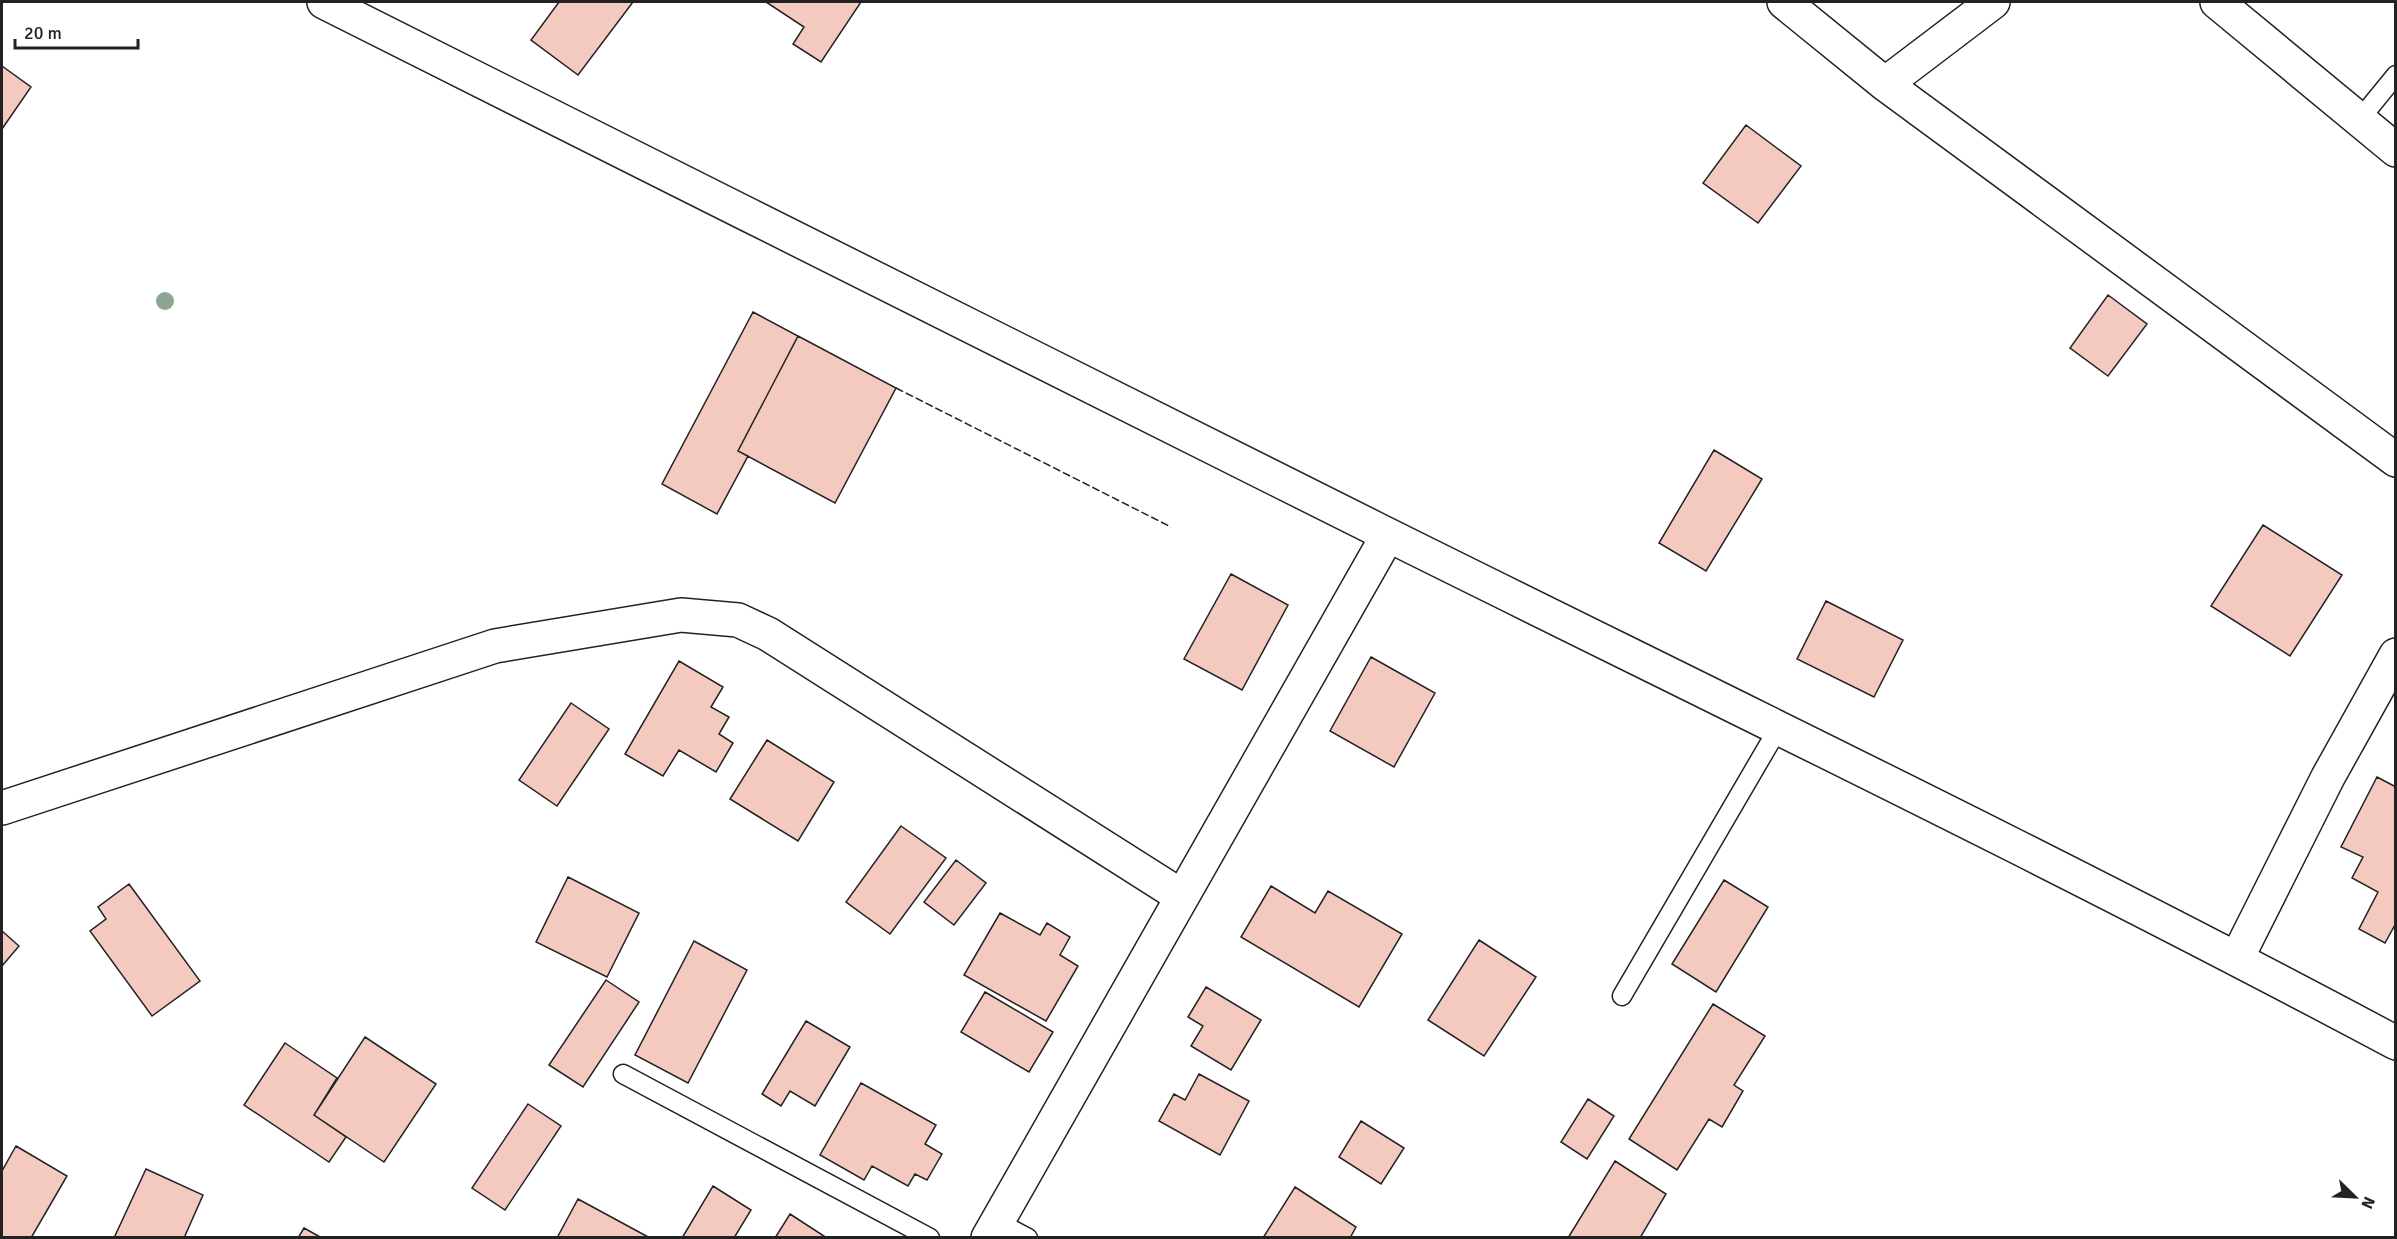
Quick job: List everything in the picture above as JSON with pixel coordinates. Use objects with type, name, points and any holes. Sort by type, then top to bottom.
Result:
[{"type":"street","points":[[324,2],[1388,535],[1779,728],[2236,958],[2396,1043]]},
{"type":"street","points":[[1784,2],[1885,84],[2396,460]]},
{"type":"street","points":[[1885,84],[1993,2]]},
{"type":"street","points":[[2217,2],[2396,150]]},
{"type":"street","points":[[992,1229],[1388,535]]},
{"type":"street","points":[[2,808],[495,646],[681,615],[738,620],[768,634],[1181,896]]},
{"type":"street","points":[[2236,958],[2328,777],[2396,654]]},
{"type":"lane","points":[[2360,119],[2396,75]]},
{"type":"lane","points":[[1622,996],[1779,728]]},
{"type":"lane","points":[[623,1074],[930,1238]]},
{"type":"lane","points":[[992,1229],[1028,1238]]},
{"type":"building","points":[[559,2],[633,2],[578,75],[531,40]]},
{"type":"building","points":[[766,2],[861,2],[821,62],[793,44],[804,27]]},
{"type":"building","points":[[2,66],[31,87],[2,129]]},
{"type":"building","points":[[1746,125],[1801,166],[1758,223],[1703,183]]},
{"type":"building","points":[[2108,295],[2147,324],[2108,376],[2070,348]]},
{"type":"building","points":[[753,312],[798,336],[738,451],[748,456],[717,514],[662,484]]},
{"type":"building","points":[[798,336],[896,388],[835,503],[738,451]]},
{"type":"building","points":[[1714,450],[1762,479],[1706,571],[1659,543]]},
{"type":"building","points":[[2263,525],[2342,575],[2290,656],[2211,606]]},
{"type":"building","points":[[1231,574],[1288,605],[1242,690],[1184,659]]},
{"type":"building","points":[[1826,601],[1903,640],[1874,697],[1797,659]]},
{"type":"building","points":[[1371,657],[1435,693],[1394,767],[1330,731]]},
{"type":"building","points":[[679,661],[723,687],[711,707],[729,717],[719,734],[733,743],[716,772],[679,750],[663,776],[625,754]]},
{"type":"building","points":[[571,703],[609,729],[557,806],[519,780]]},
{"type":"building","points":[[767,740],[834,782],[798,841],[730,799]]},
{"type":"building","points":[[2377,777],[2396,787],[2396,923],[2385,943],[2359,929],[2378,892],[2352,878],[2363,857],[2341,847]]},
{"type":"building","points":[[901,826],[946,858],[890,934],[846,902]]},
{"type":"building","points":[[956,860],[986,883],[954,925],[924,902]]},
{"type":"building","points":[[568,877],[639,913],[607,977],[536,942]]},
{"type":"building","points":[[1724,880],[1768,907],[1716,992],[1672,964]]},
{"type":"building","points":[[129,884],[200,981],[152,1016],[90,931],[106,919],[98,907]]},
{"type":"building","points":[[1271,886],[1315,913],[1328,891],[1402,934],[1359,1007],[1241,937]]},
{"type":"building","points":[[1000,913],[1040,935],[1047,923],[1070,937],[1060,955],[1078,966],[1046,1021],[964,975]]},
{"type":"building","points":[[2,931],[19,946],[2,966]]},
{"type":"building","points":[[1479,940],[1536,977],[1484,1056],[1428,1020]]},
{"type":"building","points":[[694,941],[747,970],[688,1083],[635,1055]]},
{"type":"building","points":[[606,980],[639,1002],[583,1087],[549,1065]]},
{"type":"building","points":[[1206,987],[1261,1020],[1231,1070],[1191,1046],[1203,1026],[1188,1017]]},
{"type":"building","points":[[985,992],[1053,1032],[1029,1072],[961,1032]]},
{"type":"building","points":[[1713,1004],[1765,1036],[1734,1085],[1743,1091],[1722,1127],[1709,1119],[1677,1170],[1629,1139]]},
{"type":"building","points":[[806,1021],[850,1047],[815,1106],[790,1091],[781,1106],[762,1094]]},
{"type":"building","points":[[365,1037],[436,1084],[384,1162],[314,1115]]},
{"type":"building","points":[[285,1043],[337,1078],[314,1115],[346,1137],[329,1162],[244,1105]]},
{"type":"building","points":[[1199,1074],[1249,1101],[1220,1155],[1159,1121],[1174,1094],[1185,1100]]},
{"type":"building","points":[[861,1083],[936,1125],[925,1144],[942,1154],[927,1180],[915,1174],[908,1186],[872,1166],[864,1180],[820,1155]]},
{"type":"building","points":[[1588,1099],[1614,1116],[1587,1159],[1561,1142]]},
{"type":"building","points":[[528,1104],[561,1126],[505,1210],[472,1188]]},
{"type":"building","points":[[1361,1121],[1404,1148],[1381,1184],[1339,1157]]},
{"type":"building","points":[[16,1146],[67,1176],[31,1238],[2,1238],[2,1171]]},
{"type":"building","points":[[1615,1161],[1666,1194],[1640,1238],[1568,1238]]},
{"type":"building","points":[[146,1169],[203,1195],[184,1238],[114,1238]]},
{"type":"building","points":[[713,1186],[751,1210],[734,1238],[682,1238]]},
{"type":"building","points":[[1295,1187],[1356,1227],[1350,1238],[1263,1238]]},
{"type":"building","points":[[578,1199],[650,1238],[557,1238]]},
{"type":"building","points":[[790,1214],[827,1238],[775,1238]]},
{"type":"building","points":[[304,1228],[322,1238],[298,1238]]},
{"type":"fence","points":[[896,388],[1171,527]]}]
